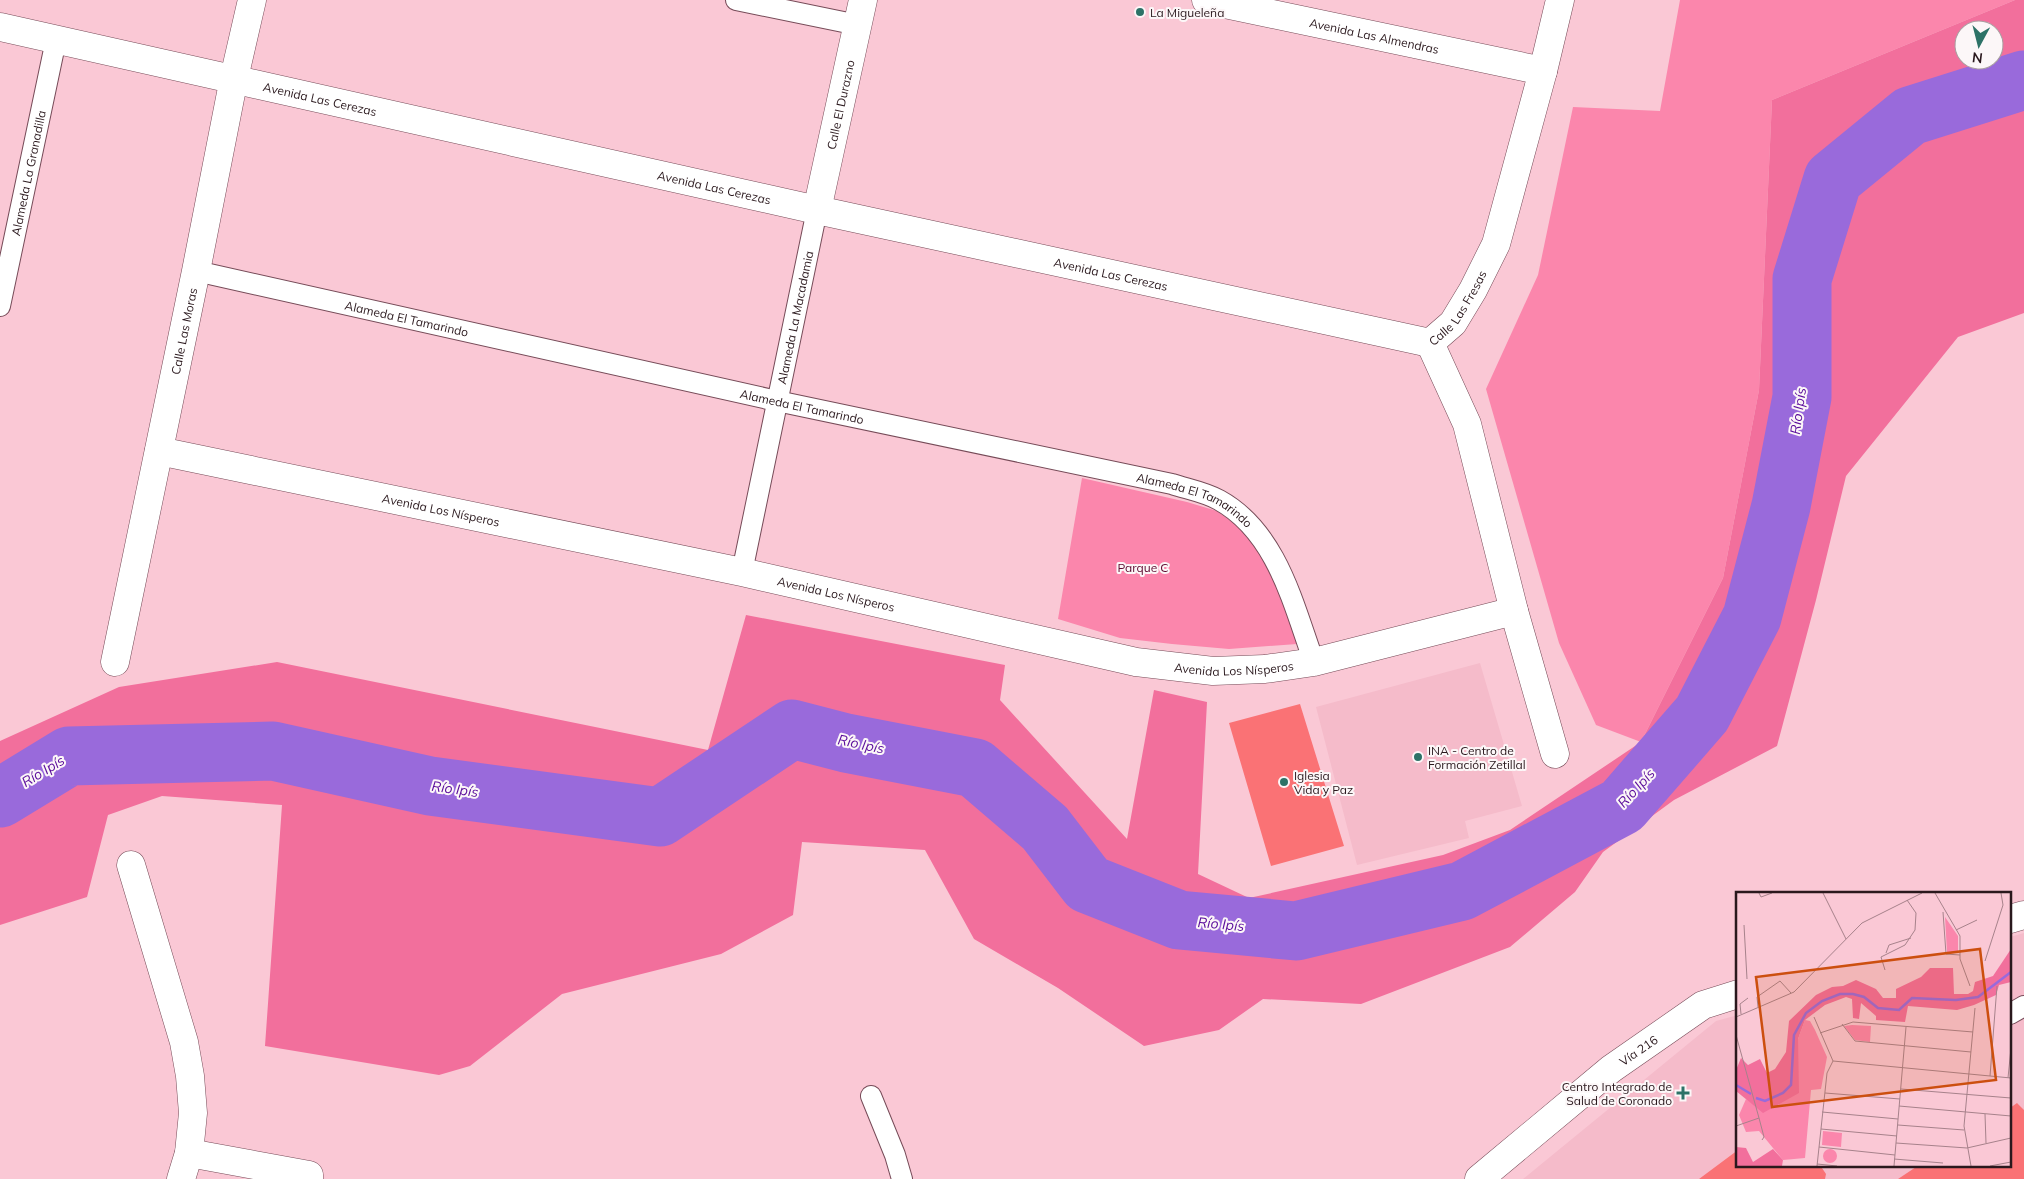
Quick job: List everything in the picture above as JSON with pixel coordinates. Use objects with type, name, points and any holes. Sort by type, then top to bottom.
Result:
[{"type":"street","name":"Calle Las Moras","points":[[115,662],[234,78],[252,0]]},
{"type":"street","name":"Avenida Las Almendras","points":[[1206,0],[1543,71]]},
{"type":"street","name":"Calle Las Fresas","points":[[1555,754],[1514,612],[1467,424],[1430,343],[1453,323],[1473,290],[1496,244],[1543,71],[1560,0]]},
{"type":"street","name":"Calle El Durazno","points":[[817,210],[860,12]]},
{"type":"street","name":"Avenida Las Cerezas","points":[[0,27],[817,210],[1430,343]]},
{"type":"street","name":"Avenida Los Nísperos","points":[[159,451],[742,572],[1136,662],[1214,671],[1265,669],[1314,662],[1514,612]]},
{"type":"street","points":[[131,865],[184,1042],[193,1113],[189,1153],[181,1179]]},
{"type":"street","name":"Vía 216","points":[[1479,1179],[1611,1069],[1703,1005],[1736,996]]},
{"type":"street","points":[[189,1153],[309,1175],[309,1179]]},
{"type":"lane","points":[[736,0],[860,12]]},
{"type":"lane","name":"Alameda La Granadilla","points":[[0,306],[56,40]]},
{"type":"lane","name":"Alameda La Macadamia","points":[[742,572],[817,210]]},
{"type":"lane","name":"Alameda El Tamarindo","points":[[196,271],[777,401],[1172,484],[1218,499],[1244,517],[1272,553],[1314,662]]},
{"type":"lane","points":[[2012,1013],[2024,1006]]},
{"type":"lane","points":[[871,1096],[895,1155],[902,1179]]},
{"type":"shaded area","points":[[2015,0],[2024,0],[2024,313],[1958,337],[1846,476],[1816,600],[1777,746],[1674,800],[1603,852],[1575,892],[1510,947],[1361,1004],[1263,999],[1219,1030],[1144,1046],[1058,988],[974,939],[925,850],[802,842],[793,915],[721,954],[562,994],[470,1066],[439,1075],[265,1046],[282,805],[162,796],[108,815],[87,897],[0,925],[0,741],[119,687],[277,662],[708,750],[746,615],[1005,665],[1000,700],[1127,839],[1154,690],[1207,702],[1198,874],[1249,898],[1443,855],[1510,830],[1641,742],[1723,578],[1759,390],[1772,100],[1954,25],[1954,70],[2004,70],[2004,20],[1966,20]]},
{"type":"shaded area","name":"INA - Centro de Formación Zetillal","points":[[1480,663],[1522,806],[1465,821],[1469,838],[1357,865],[1316,707]]},
{"type":"shaded area","name":"Centro Integrado de Salud de Coronado","points":[[2024,933],[2024,1179],[1523,1179],[1716,1021],[1736,1016],[1736,1166],[2012,1166],[2012,936]]},
{"type":"green space","points":[[1680,0],[2015,0],[1966,20],[1954,20],[1954,25],[1772,100],[1759,390],[1723,578],[1641,742],[1596,725],[1559,643],[1486,389],[1538,275],[1573,107],[1660,111]]},
{"type":"green space","name":"Parque C","points":[[1082,478],[1187,502],[1217,511],[1248,533],[1271,568],[1297,644],[1229,649],[1172,644],[1120,638],[1058,619]]},
{"type":"building","points":[[1300,704],[1344,846],[1271,866],[1229,723]]},
{"type":"building","points":[[2017,1103],[2024,1110],[2024,1179],[1898,1179],[1918,1166],[2012,1166],[2012,1107]]},
{"type":"building","points":[[1736,1151],[1736,1166],[1821,1166],[1826,1174],[1825,1179],[1699,1179]]},
{"type":"waterway","name":"Río Ipís","points":[[0,798],[69,756],[273,751],[430,786],[660,817],[792,729],[846,743],[975,768],[1045,828],[1088,884],[1179,920],[1296,931],[1462,891],[1622,806],[1702,714],[1752,617],[1781,506],[1802,397],[1802,279],[1833,179],[1910,116],[2024,80]]},
{"type":"place","name":"La Migueleña","points":[[1140,12]]},
{"type":"place","name":"INA - Centro de Formación Zetillal","points":[[1418,757]]},
{"type":"place","name":"Iglesia Vida y Paz","points":[[1284,782]]},
{"type":"place","name":"Centro Integrado de Salud de Coronado","points":[[1683,1093]]}]
